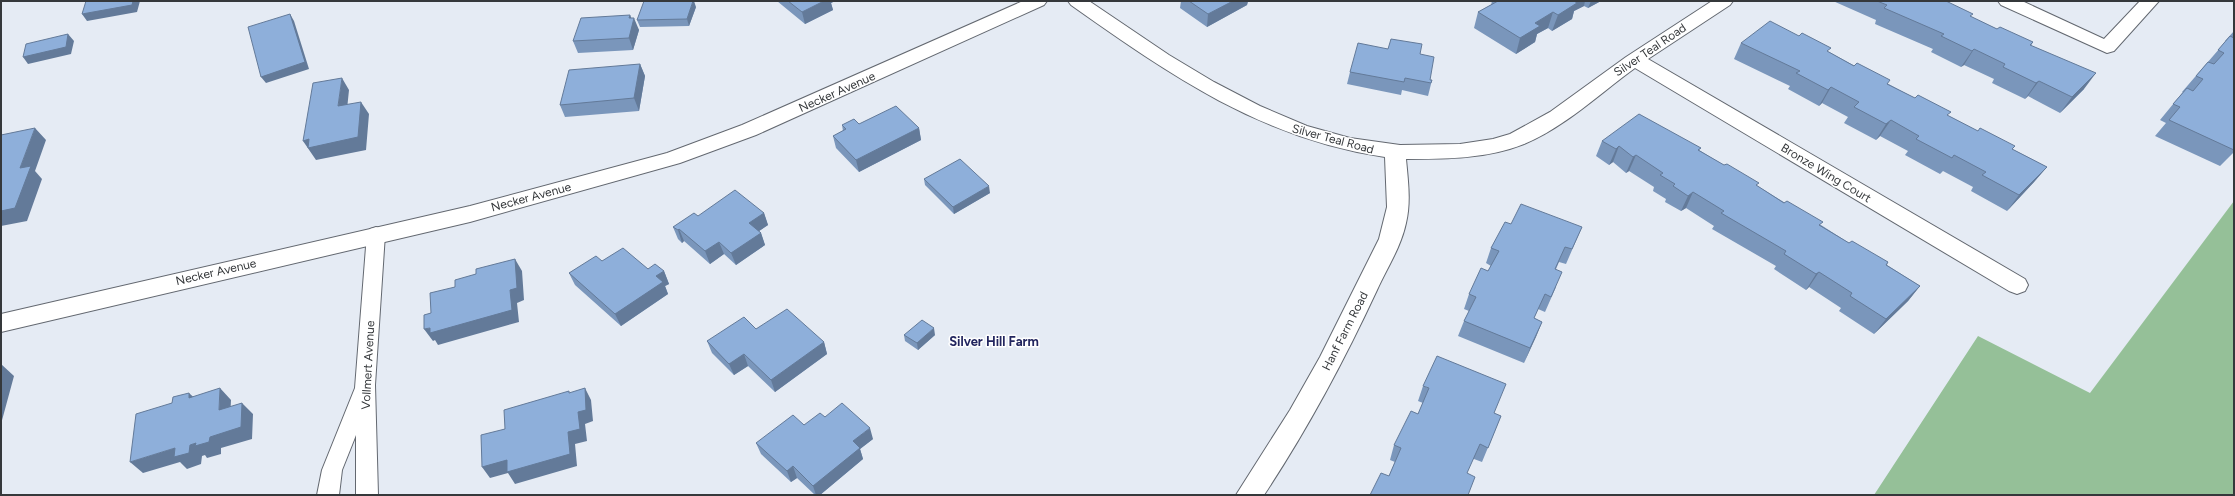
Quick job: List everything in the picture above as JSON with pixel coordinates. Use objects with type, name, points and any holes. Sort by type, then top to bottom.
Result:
[{"type":"street","name":"Necker Avenue","points":[[1,323],[376,234],[470,214],[672,158],[749,130],[1038,1]]},
{"type":"street","name":"Silver Teal Road","points":[[1078,1],[1143,48],[1278,124],[1353,146],[1395,153],[1435,154],[1476,150],[1517,139],[1561,114],[1635,60],[1724,1]]},
{"type":"street","points":[[2007,1],[2107,47],[2150,1]]},
{"type":"street","name":"Bronze Wing Court","points":[[1635,60],[2017,285]]},
{"type":"street","name":"Hanf Farm Road","points":[[1249,495],[1275,457],[1321,378],[1361,302],[1395,226],[1398,207],[1395,153]]},
{"type":"lane","name":"Vollmert Avenue","points":[[367,495],[365,385],[376,234]]},
{"type":"lane","points":[[328,495],[332,470],[365,385]]},
{"type":"green space","points":[[2234,201],[2234,495],[1874,495],[1978,336],[2090,393]]},
{"type":"building","points":[[86,1],[133,1],[132,5],[82,14]]},
{"type":"building","points":[[644,1],[693,1],[687,19],[637,20]]},
{"type":"building","points":[[788,1],[824,1],[802,12]]},
{"type":"building","points":[[1189,1],[1233,1],[1208,14]]},
{"type":"building","points":[[1498,1],[1574,1],[1577,3],[1558,15],[1553,12],[1535,23],[1540,26],[1520,38],[1478,12]]},
{"type":"building","points":[[1877,1],[1946,1],[1973,14],[1970,16],[1997,29],[2000,27],[2033,42],[2030,45],[2096,73],[2072,97],[2039,81],[2036,83],[2003,67],[2005,64],[1974,49],[1972,51],[1941,36],[1944,34],[1884,8],[1887,5]]},
{"type":"building","points":[[290,14],[305,62],[261,77],[248,27]]},
{"type":"building","points":[[630,15],[629,18],[634,18],[629,38],[573,41],[581,18]]},
{"type":"building","points":[[1770,21],[1799,36],[1802,33],[1831,48],[1827,51],[1854,66],[1857,63],[1890,80],[1887,84],[1915,98],[1918,95],[1951,112],[1947,115],[1978,131],[1980,128],[2015,146],[2012,149],[2047,167],[2019,195],[1982,175],[1986,172],[1954,155],[1952,158],[1916,139],[1919,136],[1891,120],[1886,124],[1854,107],[1859,102],[1831,87],[1828,90],[1796,73],[1800,71],[1741,43]]},
{"type":"building","points":[[68,34],[66,47],[23,57],[26,44]]},
{"type":"building","points":[[2230,36],[2234,38],[2234,150],[2169,120],[2180,107],[2173,104],[2187,88],[2193,91],[2203,79],[2196,76],[2208,62],[2214,64],[2224,53],[2218,50]]},
{"type":"building","points":[[1391,39],[1422,44],[1420,54],[1434,57],[1430,80],[1432,80],[1431,83],[1405,78],[1404,82],[1350,72],[1358,43],[1388,49]]},
{"type":"building","points":[[640,64],[634,98],[560,105],[569,70]]},
{"type":"building","points":[[342,78],[338,106],[361,102],[358,137],[308,148],[309,139],[303,141],[313,83]]},
{"type":"building","points":[[896,106],[919,128],[856,160],[833,136],[846,129],[842,125],[854,119],[859,124]]},
{"type":"building","points":[[1639,114],[1701,148],[1698,150],[1724,165],[1727,164],[1759,183],[1756,185],[1784,203],[1787,201],[1823,222],[1819,225],[1849,243],[1852,241],[1888,262],[1886,265],[1920,286],[1886,319],[1850,296],[1852,293],[1819,272],[1816,274],[1784,254],[1786,251],[1721,213],[1724,211],[1693,192],[1688,196],[1673,186],[1675,184],[1660,175],[1663,173],[1636,155],[1633,157],[1619,146],[1616,149],[1602,141]]},
{"type":"building","points":[[35,128],[20,168],[31,166],[15,208],[1,211],[1,135]]},
{"type":"building","points":[[960,159],[989,186],[953,207],[924,179]]},
{"type":"building","points":[[735,190],[764,213],[749,223],[761,233],[731,253],[719,242],[705,251],[679,229],[678,230],[673,227],[694,213],[698,216]]},
{"type":"building","points":[[1521,204],[1582,227],[1572,249],[1565,247],[1555,269],[1562,272],[1551,297],[1545,294],[1534,318],[1542,322],[1530,348],[1464,321],[1476,297],[1469,294],[1481,268],[1488,271],[1499,251],[1491,248],[1505,222],[1511,224]]},
{"type":"building","points":[[623,248],[648,269],[655,264],[664,271],[656,276],[663,282],[615,314],[569,273],[596,256],[602,261]]},
{"type":"building","points":[[515,259],[517,288],[510,290],[512,310],[430,333],[430,328],[424,329],[424,315],[431,313],[430,293],[455,287],[455,280],[476,274],[476,269]]},
{"type":"building","points":[[787,309],[824,342],[771,380],[744,354],[729,364],[707,341],[744,317],[756,329]]},
{"type":"building","points":[[922,320],[934,328],[917,343],[904,335]]},
{"type":"building","points":[[1437,356],[1506,384],[1494,413],[1501,416],[1488,448],[1480,444],[1467,473],[1475,477],[1468,495],[1370,495],[1381,473],[1389,476],[1401,448],[1394,445],[1411,411],[1418,414],[1429,388],[1423,386]]},
{"type":"building","points":[[220,388],[219,410],[242,403],[241,427],[210,437],[209,442],[195,446],[196,443],[190,445],[189,453],[174,457],[175,448],[130,462],[136,414],[172,403],[173,397],[189,393],[189,398]]},
{"type":"building","points":[[585,388],[586,410],[578,412],[580,429],[568,432],[570,454],[507,472],[507,460],[482,467],[481,435],[505,429],[504,410],[569,391],[569,393]]},
{"type":"building","points":[[842,403],[870,428],[853,441],[860,448],[813,486],[793,466],[787,471],[756,443],[793,415],[804,425],[820,413],[825,417]]},
{"type":"district","name":"Silver Hill Farm","points":[[994,341]]}]
